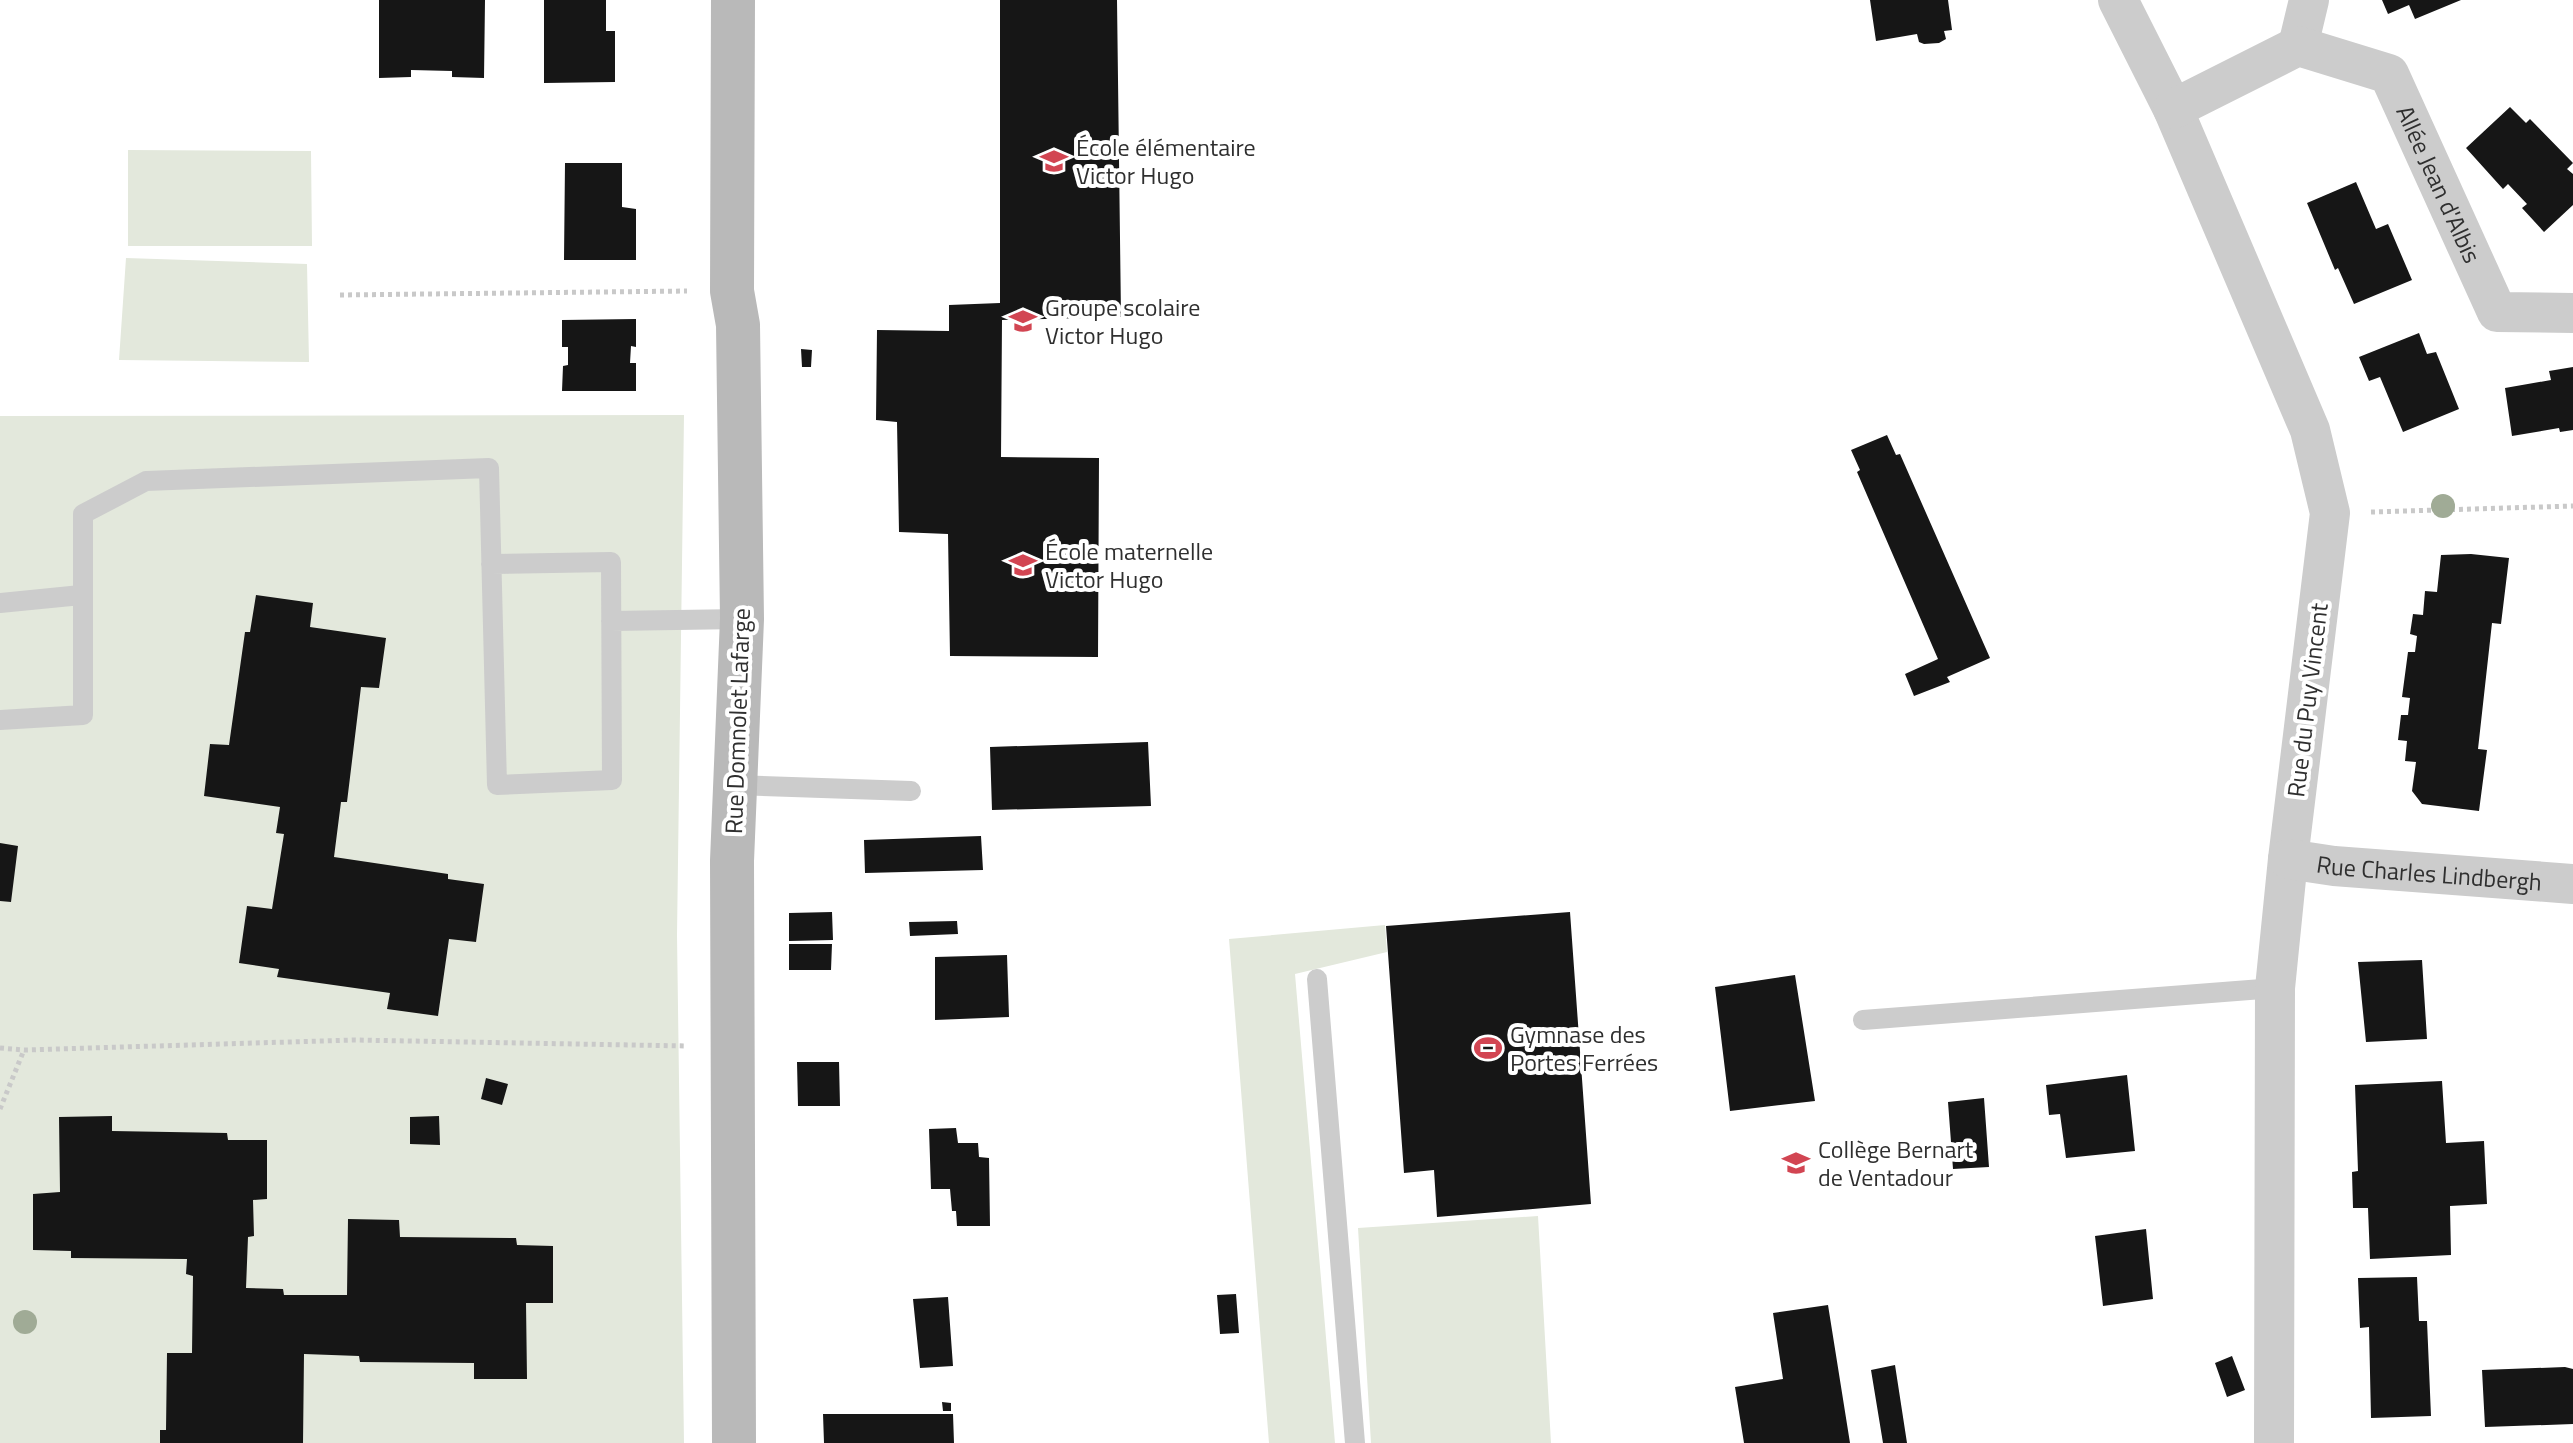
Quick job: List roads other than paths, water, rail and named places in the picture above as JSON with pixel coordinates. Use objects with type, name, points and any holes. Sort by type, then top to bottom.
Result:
[{"type":"street","name":"Rue Domnolet Lafarge","points":[[733,0],[732,291],[738,325],[742,619],[732,861],[734,1443]]},
{"type":"street","name":"Rue du Puy Vincent","points":[[2118,0],[2173,109],[2310,430],[2330,513],[2275,988],[2274,1443]]},
{"type":"street","points":[[2173,109],[2298,46],[2309,0]]},
{"type":"street","name":"Allée Jean d'Albis","points":[[2298,46],[2389,74],[2497,312],[2573,313]]},
{"type":"street","name":"Rue Charles Lindbergh","points":[[2288,859],[2334,866],[2573,884]]},
{"type":"lane","points":[[0,720],[83,715],[83,514],[146,481],[489,468],[491,564],[497,785],[612,780],[611,562],[491,564]]},
{"type":"lane","points":[[0,603],[81,595]]},
{"type":"lane","points":[[611,621],[742,619]]},
{"type":"lane","points":[[735,785],[911,791]]},
{"type":"lane","points":[[1317,979],[1355,1443]]},
{"type":"lane","points":[[1863,1020],[2275,988]]},
{"type":"place","name":"École élémentaire Victor Hugo","points":[[1054,161]]},
{"type":"place","name":"Groupe scolaire Victor Hugo","points":[[1023,321]]},
{"type":"place","name":"École maternelle Victor Hugo","points":[[1023,565]]},
{"type":"place","name":"Gymnase des Portes Ferrées","points":[[1488,1048]]},
{"type":"place","name":"Collège Bernart de Ventadour","points":[[1796,1163]]}]
